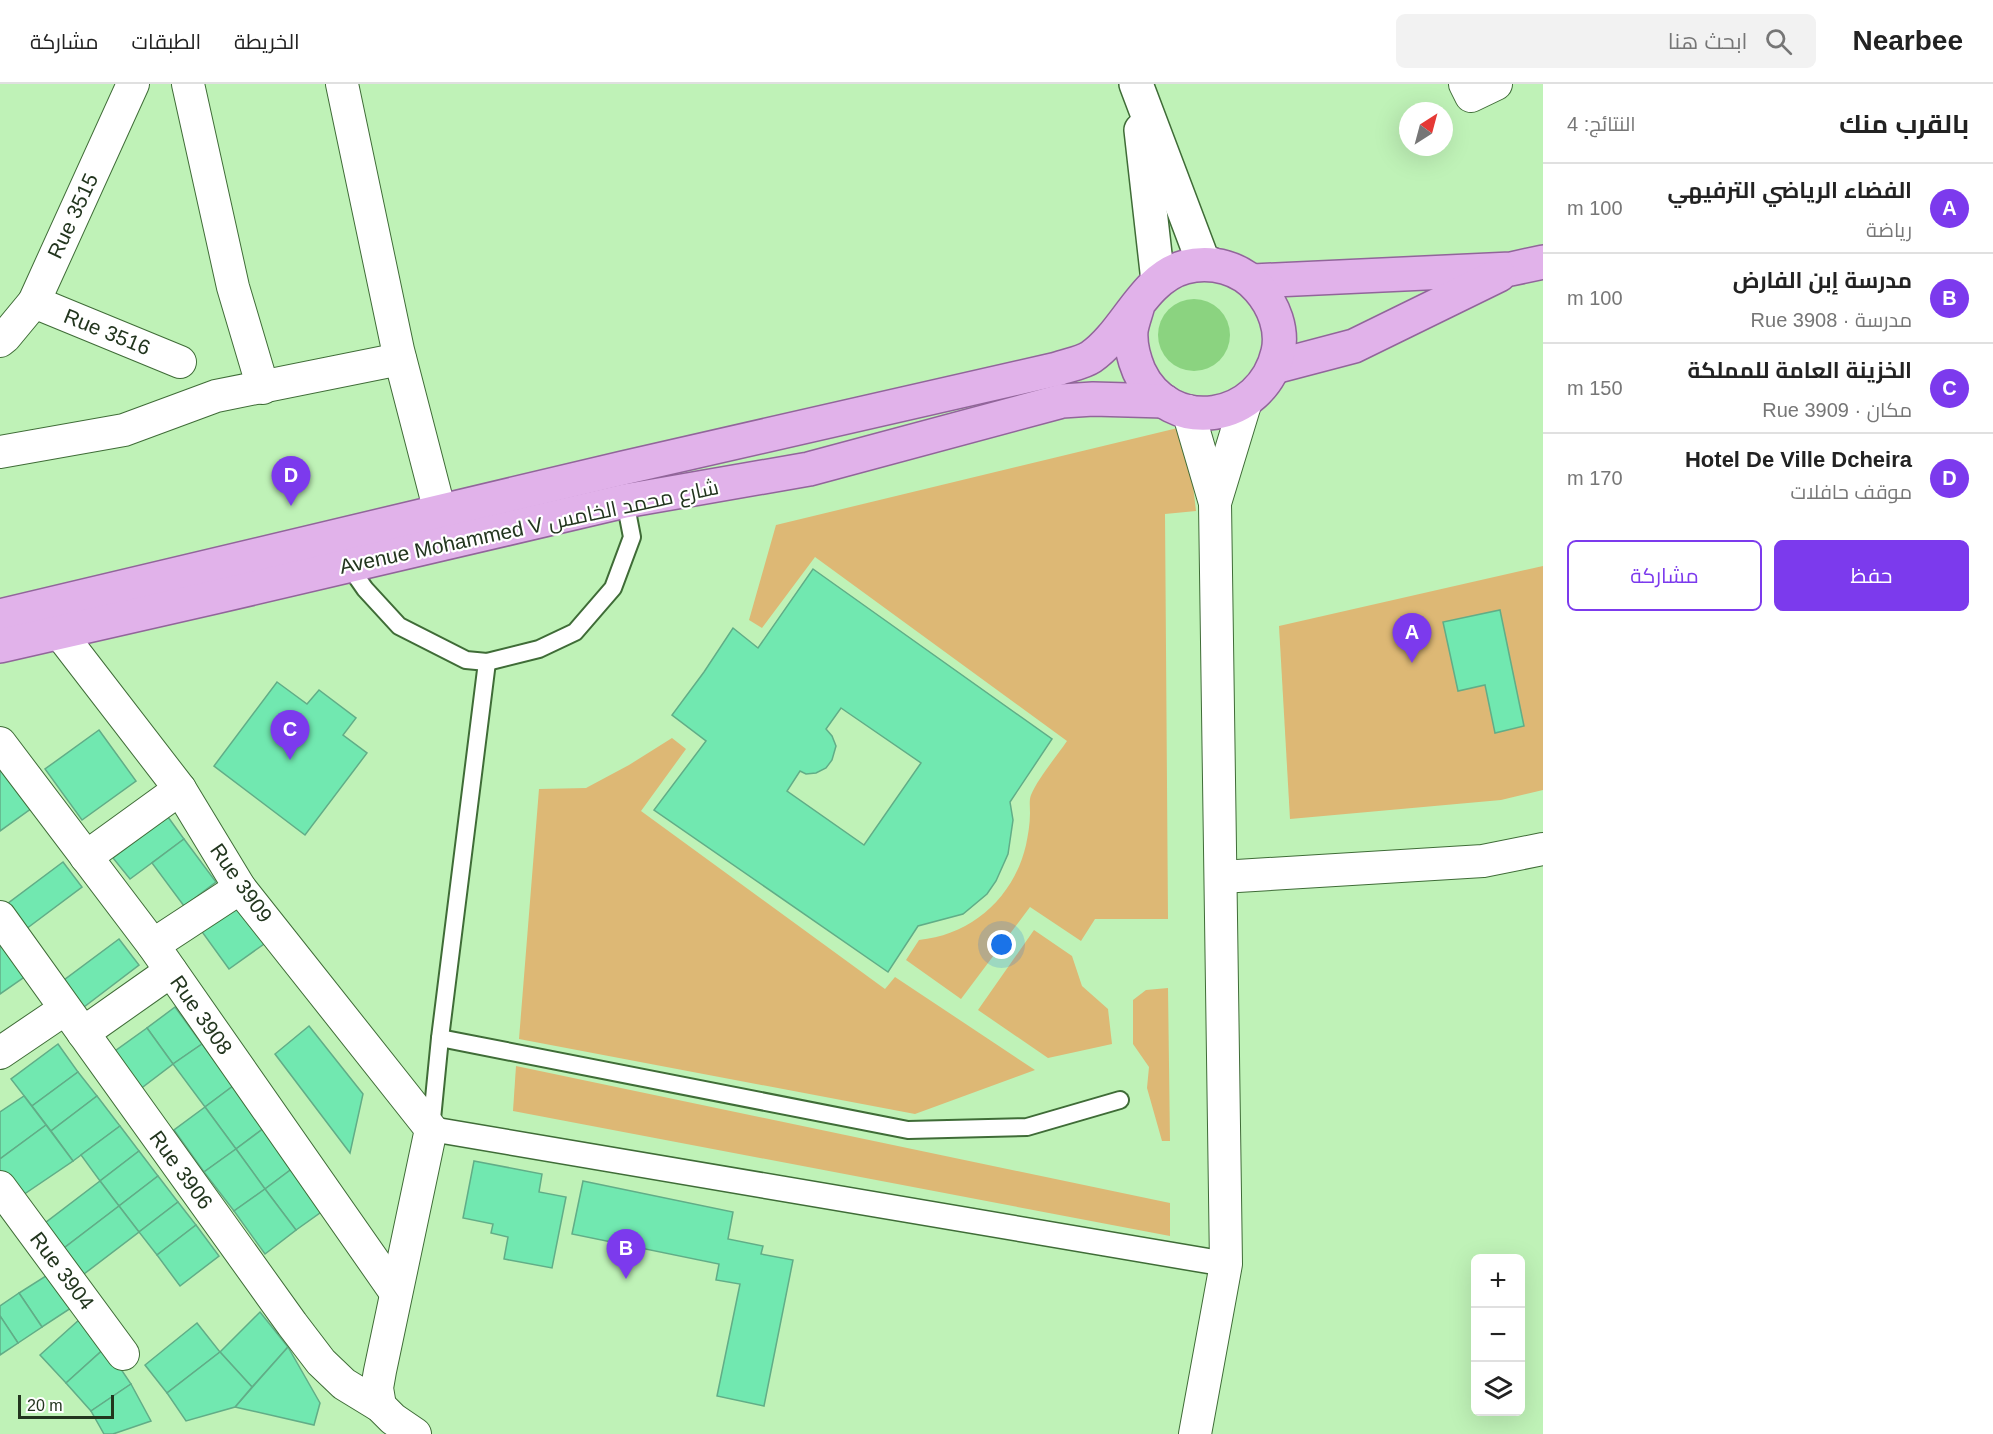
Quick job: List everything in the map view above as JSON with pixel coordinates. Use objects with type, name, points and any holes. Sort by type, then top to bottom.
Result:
[{"type":"main road","points":[[1253,281],[1512,269],[1543,262]]},
{"type":"main road","points":[[1211,264],[1233,270],[1253,281],[1268,299],[1277,321],[1280,344],[1274,367],[1263,386],[1236,407],[1212,413],[1176,406],[1145,382],[1133,357],[1131,331],[1148,293],[1183,267],[1211,264]]},
{"type":"main road","points":[[1274,367],[1354,346],[1512,269]]},
{"type":"main road","name":"Avenue Mohammed V شارع محمد الخامس","points":[[0,616],[1057,369],[1090,358],[1106,343],[1148,293]]},
{"type":"main road","name":"Avenue Mohammed V شارع محمد الخامس","points":[[0,645],[626,501],[809,469],[1062,401],[1093,399],[1176,406]]},
{"type":"street","name":"Rue 3515","points":[[0,340],[34,302],[134,84]]},
{"type":"street","points":[[188,84],[233,286],[263,388]]},
{"type":"street","points":[[342,84],[400,359],[440,512]]},
{"type":"street","points":[[1136,84],[1204,264],[1211,264]]},
{"type":"street","points":[[1136,84],[1148,293]]},
{"type":"street","points":[[1465,84],[1471,96],[1496,84]]},
{"type":"street","name":"Rue 3516","points":[[34,302],[180,362]]},
{"type":"street","points":[[0,452],[124,430],[216,396],[400,359]]},
{"type":"street","points":[[1196,1434],[1226,1264],[1215,502],[1246,401]]},
{"type":"street","points":[[1176,406],[1215,502]]},
{"type":"street","name":"Rue 3909","points":[[59,632],[180,789],[240,888],[431,1129]]},
{"type":"street","name":"Rue 3908","points":[[0,743],[153,945],[396,1293]]},
{"type":"street","points":[[86,857],[180,789]]},
{"type":"street","points":[[1221,877],[1483,861],[1543,849]]},
{"type":"street","points":[[153,945],[240,888]]},
{"type":"street","name":"Rue 3906","points":[[0,916],[321,1362],[344,1384],[380,1407],[415,1434]]},
{"type":"street","points":[[0,1053],[74,1021],[171,971]]},
{"type":"street","points":[[380,1407],[377,1388],[431,1129],[1226,1264]]},
{"type":"street","name":"Rue 3904","points":[[0,1187],[123,1354]]},
{"type":"lane","points":[[349,566],[365,589],[399,626],[466,660],[487,662],[539,649],[575,632],[613,588],[632,537],[626,501]]},
{"type":"lane","points":[[431,1129],[440,1038],[487,662]]},
{"type":"lane","points":[[440,1038],[908,1131],[1027,1127],[1120,1100]]},
{"type":"shaded area","points":[[1194,299],[1214,305],[1224,315],[1230,335],[1224,355],[1214,365],[1194,371],[1174,365],[1164,355],[1158,335],[1164,315],[1174,305]]},
{"type":"shaded area","points":[[1186,426],[1196,511],[1165,514],[1168,919],[1095,919],[1081,941],[1030,907],[961,999],[906,960],[919,940],[938,937],[956,930],[988,910],[1001,897],[1012,881],[1026,845],[1031,795],[1067,741],[815,557],[762,628],[749,620],[776,525]]},
{"type":"shaded area","points":[[1543,566],[1543,790],[1501,800],[1290,819],[1279,626]]},
{"type":"shaded area","points":[[672,738],[686,749],[641,811],[885,989],[895,977],[1035,1070],[915,1114],[519,1039],[539,789],[586,788]]},
{"type":"shaded area","points":[[1034,930],[1072,956],[1082,986],[1108,1009],[1112,1044],[1048,1058],[978,1010]]},
{"type":"shaded area","points":[[1168,988],[1170,1141],[1162,1141],[1147,1088],[1149,1067],[1133,1044],[1133,1000],[1146,990]]},
{"type":"shaded area","points":[[516,1066],[1170,1203],[1170,1236],[513,1111]]},
{"type":"building","points":[[813,569],[1052,739],[1010,802],[1013,820],[1008,854],[996,881],[987,894],[963,914],[918,926],[888,972],[654,810],[706,741],[672,715],[733,628],[758,648]],"holes":[[[841,708],[921,763],[864,845],[787,791],[800,771],[806,774],[816,773],[826,768],[832,760],[836,746],[826,729]]]},
{"type":"building","points":[[1500,610],[1524,726],[1495,733],[1485,685],[1458,691],[1443,622]]},
{"type":"building","points":[[277,682],[307,704],[319,690],[356,718],[343,735],[367,753],[305,835],[214,766]]},
{"type":"building","points":[[99,730],[136,781],[82,820],[45,769]]},
{"type":"building","points":[[0,766],[32,808],[0,831]]},
{"type":"building","points":[[168,817],[184,839],[130,879],[113,858]]},
{"type":"building","points":[[184,839],[216,882],[184,906],[152,863]]},
{"type":"building","points":[[63,862],[82,887],[26,929],[7,904]]},
{"type":"building","points":[[236,904],[264,944],[229,969],[200,929]]},
{"type":"building","points":[[10,939],[33,971],[0,994],[0,946]]},
{"type":"building","points":[[119,939],[139,965],[80,1010],[60,983]]},
{"type":"building","points":[[175,1007],[202,1044],[173,1064],[147,1028]]},
{"type":"building","points":[[309,1026],[363,1094],[350,1153],[275,1054]]},
{"type":"building","points":[[147,1028],[173,1064],[135,1093],[108,1056]]},
{"type":"building","points":[[58,1044],[78,1072],[32,1106],[11,1079]]},
{"type":"building","points":[[202,1044],[233,1086],[205,1107],[173,1064]]},
{"type":"building","points":[[78,1072],[97,1096],[51,1131],[32,1106]]},
{"type":"building","points":[[233,1086],[264,1128],[236,1149],[205,1107]]},
{"type":"building","points":[[24,1096],[46,1125],[0,1159],[0,1112]]},
{"type":"building","points":[[97,1096],[120,1126],[73,1161],[51,1131]]},
{"type":"building","points":[[205,1107],[236,1149],[204,1172],[174,1130]]},
{"type":"building","points":[[46,1125],[73,1161],[17,1199],[0,1174],[0,1159]]},
{"type":"building","points":[[120,1126],[139,1151],[100,1181],[81,1155]]},
{"type":"building","points":[[264,1128],[293,1168],[265,1189],[236,1149]]},
{"type":"building","points":[[236,1149],[265,1189],[234,1211],[204,1172]]},
{"type":"building","points":[[139,1151],[158,1176],[119,1206],[100,1181]]},
{"type":"building","points":[[474,1161],[542,1174],[539,1192],[566,1197],[552,1268],[504,1259],[508,1237],[491,1233],[493,1224],[463,1218]]},
{"type":"building","points":[[293,1168],[324,1210],[296,1230],[265,1189]]},
{"type":"building","points":[[158,1176],[178,1202],[139,1232],[119,1206]]},
{"type":"building","points":[[100,1181],[119,1206],[64,1248],[45,1223]]},
{"type":"building","points":[[583,1181],[733,1212],[728,1239],[763,1246],[761,1254],[793,1260],[764,1406],[717,1396],[740,1284],[716,1280],[719,1264],[572,1234]]},
{"type":"building","points":[[265,1189],[296,1230],[265,1254],[234,1211]]},
{"type":"building","points":[[178,1202],[196,1225],[157,1255],[139,1232]]},
{"type":"building","points":[[119,1206],[139,1232],[84,1274],[64,1248]]},
{"type":"building","points":[[196,1225],[219,1256],[180,1286],[157,1255]]},
{"type":"building","points":[[49,1274],[71,1308],[42,1327],[19,1293]]},
{"type":"building","points":[[19,1293],[42,1327],[18,1343],[0,1316],[0,1306]]},
{"type":"building","points":[[260,1312],[288,1347],[252,1387],[220,1352]]},
{"type":"building","points":[[0,1316],[18,1343],[0,1355]]},
{"type":"building","points":[[80,1319],[106,1347],[66,1383],[40,1355]]},
{"type":"building","points":[[197,1323],[220,1352],[167,1393],[145,1365]]},
{"type":"building","points":[[106,1347],[131,1384],[91,1411],[66,1383]]},
{"type":"building","points":[[288,1347],[320,1403],[314,1425],[235,1407]]},
{"type":"building","points":[[220,1352],[252,1387],[235,1407],[186,1421],[167,1393]]},
{"type":"building","points":[[131,1384],[151,1421],[113,1434],[104,1434],[91,1411]]},
{"type":"place","name":"Hotel De Ville Dcheira","points":[[291,506]]},
{"type":"place","name":"الفضاء الرياضي الترفيهي","points":[[1412,663]]},
{"type":"place","name":"الخزينة العامة للمملكة","points":[[290,760]]},
{"type":"place","name":"مدرسة إبن الفارض","points":[[626,1279]]}]
